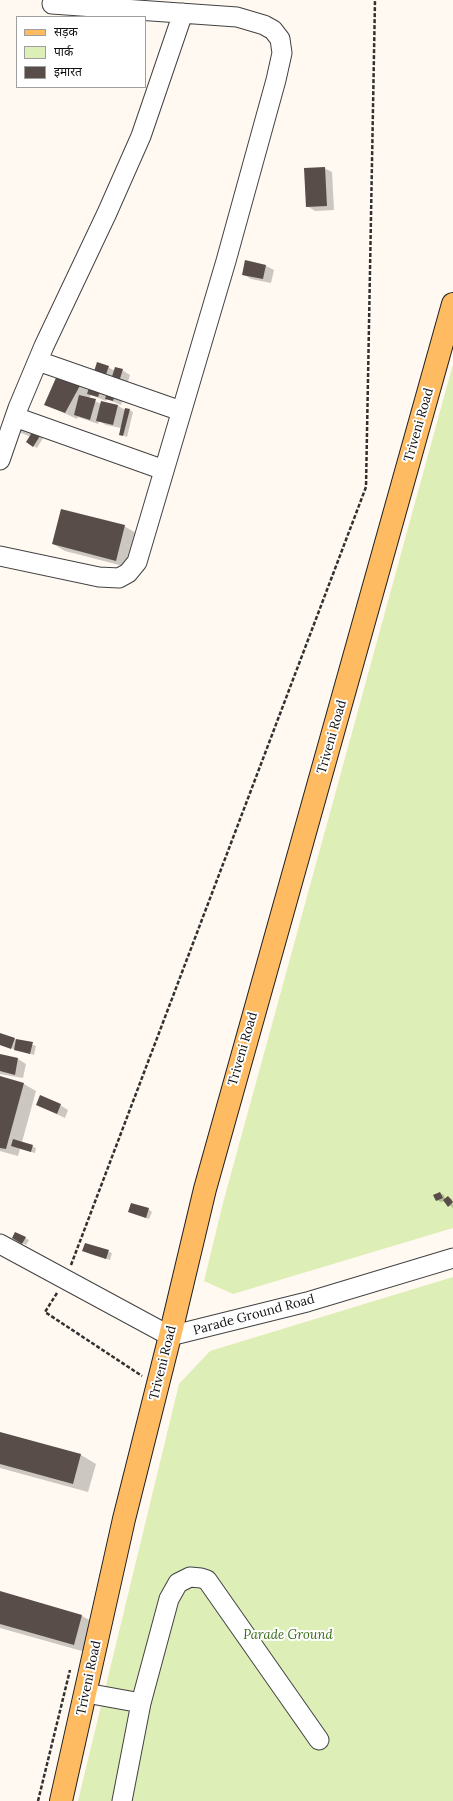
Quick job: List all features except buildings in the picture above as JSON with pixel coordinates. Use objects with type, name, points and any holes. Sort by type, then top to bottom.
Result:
[{"type":"main road","name":"Triveni Road","points":[[62,1801],[124,1519],[205,1189],[453,304]]},
{"type":"street","points":[[0,556],[100,577],[119,578],[128,573],[137,562],[226,261],[276,80],[282,53],[280,39],[273,30],[264,25],[237,17],[52,4]]},
{"type":"street","points":[[0,460],[15,417],[38,361],[141,136],[183,13]]},
{"type":"street","points":[[38,361],[181,411]]},
{"type":"street","points":[[15,417],[164,470]]},
{"type":"street","points":[[0,1244],[66,1278],[170,1336]]},
{"type":"street","name":"Parade Ground Road","points":[[170,1336],[307,1302],[453,1258]]},
{"type":"street","points":[[122,1801],[141,1703],[169,1599],[178,1583],[190,1577],[207,1580],[319,1740]]},
{"type":"street","points":[[86,1693],[141,1703]]},
{"type":"path","points":[[143,1376],[45,1312],[66,1278],[366,487],[375,0]]},
{"type":"path","points":[[38,1801],[70,1670]]},
{"type":"green space","points":[[453,364],[453,1228],[233,1294],[204,1281],[223,1203]]},
{"type":"green space","name":"Parade Ground","points":[[453,1277],[453,1801],[78,1801],[179,1384],[210,1351]]}]
